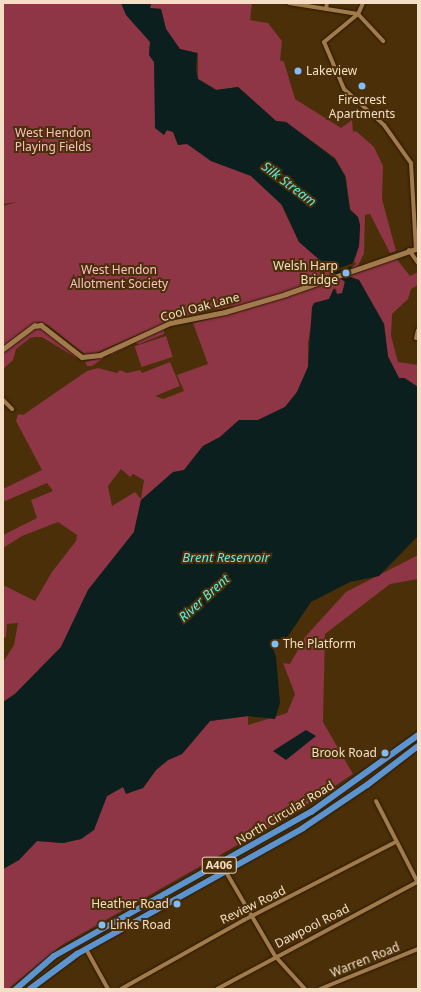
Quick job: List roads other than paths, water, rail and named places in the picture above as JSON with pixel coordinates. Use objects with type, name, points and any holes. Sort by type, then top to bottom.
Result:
[{"type":"highway","name":"North Circular Road","points":[[16,989],[54,956],[306,815],[418,735]]},
{"type":"highway","name":"North Circular Road","points":[[32,988],[86,949],[226,872],[329,811],[417,746]]},
{"type":"street","points":[[289,3],[305,4],[358,14],[383,41]]},
{"type":"street","points":[[326,9],[327,3]]},
{"type":"street","points":[[363,3],[358,14],[324,42],[344,89],[384,125],[411,163],[416,205],[417,248]]},
{"type":"street","name":"Cool Oak Lane","points":[[3,349],[34,326],[41,325],[82,357],[88,358],[100,355],[170,323],[225,312],[417,248]]},
{"type":"street","points":[[409,250],[418,263]]},
{"type":"street","points":[[416,338],[418,330]]},
{"type":"street","points":[[3,400],[12,409]]},
{"type":"street","points":[[376,802],[418,882]]},
{"type":"street","name":"Review Road","points":[[120,989],[251,916],[396,842]]},
{"type":"street","points":[[226,872],[275,956],[305,989]]},
{"type":"street","name":"Dawpool Road","points":[[217,989],[275,956],[418,882]]},
{"type":"street","points":[[86,949],[108,989]]},
{"type":"street","name":"Warren Road","points":[[320,989],[418,949]]},
{"type":"water","name":"Brent Reservoir","points":[[121,3],[151,3],[150,8],[161,9],[166,29],[180,49],[197,53],[196,70],[198,79],[216,90],[238,87],[276,121],[286,122],[335,159],[345,176],[350,210],[358,217],[360,225],[359,246],[348,276],[359,280],[384,324],[388,357],[399,378],[404,378],[418,387],[418,536],[379,576],[350,582],[311,602],[286,639],[276,639],[271,642],[276,657],[280,703],[275,719],[248,716],[210,721],[182,754],[168,760],[156,770],[143,788],[126,794],[123,787],[107,796],[94,830],[81,839],[63,843],[37,841],[19,860],[3,869],[3,702],[15,694],[61,647],[88,590],[134,532],[141,500],[173,472],[184,470],[203,446],[220,437],[239,420],[258,420],[285,407],[297,392],[308,367],[312,307],[314,303],[329,299],[334,288],[337,294],[342,293],[345,282],[299,242],[282,205],[251,176],[211,161],[187,144],[178,145],[173,132],[167,130],[164,135],[155,128],[154,62],[149,55],[150,42],[126,15]]},
{"type":"water","points":[[306,730],[316,736],[286,760],[273,751]]},
{"type":"place","name":"Lakeview","points":[[298,71]]},
{"type":"place","name":"Firecrest Apartments","points":[[362,86]]},
{"type":"place","name":"Welsh Harp Bridge","points":[[346,273]]},
{"type":"place","name":"The Platform","points":[[275,644]]},
{"type":"place","name":"Brook Road","points":[[385,753]]},
{"type":"place","name":"Heather Road","points":[[177,904]]},
{"type":"place","name":"Links Road","points":[[102,925]]},
{"type":"park label","name":"West Hendon Playing Fields","points":[[53,140]]},
{"type":"park label","name":"West Hendon Allotment Society","points":[[119,277]]},
{"type":"water label","name":"Silk Stream","points":[[289,184]]},
{"type":"water label","name":"River Brent","points":[[204,598]]}]
